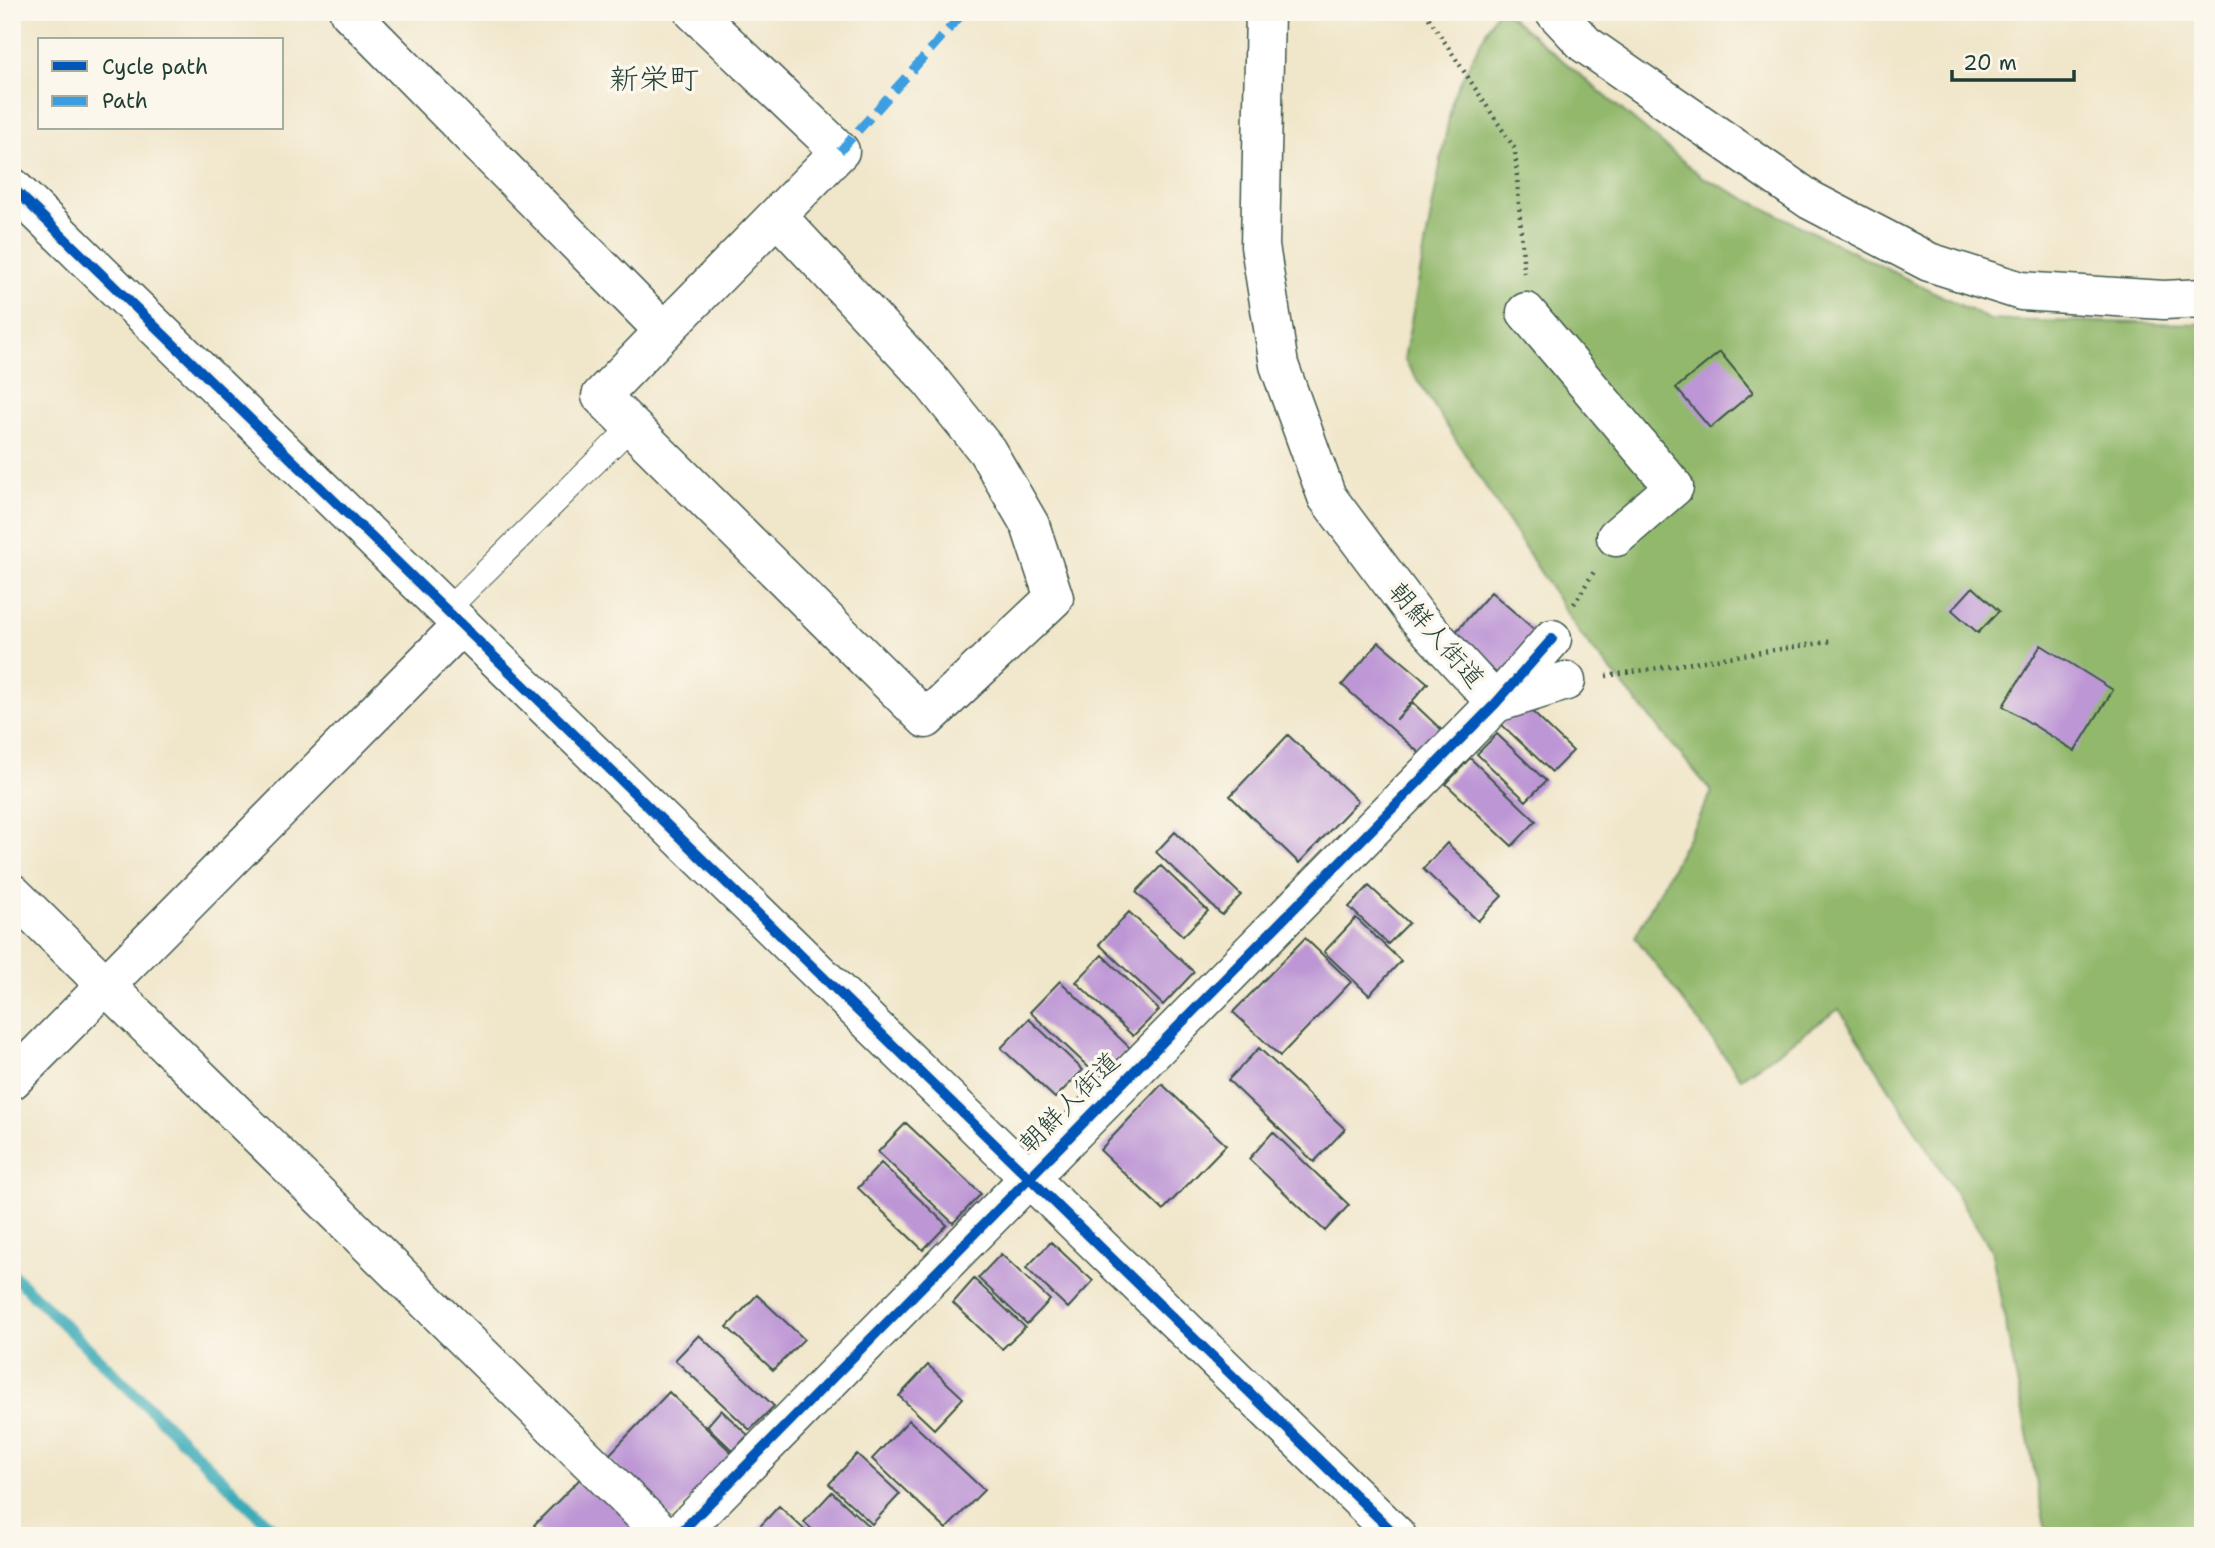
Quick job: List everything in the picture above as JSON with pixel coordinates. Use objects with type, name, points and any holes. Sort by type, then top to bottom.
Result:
[{"type":"street","points":[[349,12],[664,331]]},
{"type":"street","points":[[694,12],[839,151],[601,396],[926,719],[1054,598],[1030,526],[987,451],[930,380],[777,216]]},
{"type":"street","name":"朝鮮人街道","points":[[677,1536],[1028,1176],[1496,703],[1417,617],[1327,497],[1279,366],[1260,246],[1265,12]]},
{"type":"street","points":[[1555,12],[1586,44],[1810,200],[1929,262],[2021,291],[2164,300],[2203,298]]},
{"type":"street","points":[[12,187],[1397,1536]]},
{"type":"street","points":[[1527,312],[1674,487],[1616,537]]},
{"type":"street","points":[[12,1080],[107,985],[455,618]]},
{"type":"street","points":[[1496,703],[1552,639]]},
{"type":"street","points":[[1496,703],[1566,681]]},
{"type":"street","points":[[12,893],[665,1536]]},
{"type":"lane","points":[[455,618],[632,426]]},
{"type":"path","points":[[1425,12],[1515,149],[1527,312]]},
{"type":"path","points":[[1552,639],[1616,537]]},
{"type":"path","points":[[1566,681],[1833,642]]},
{"type":"green space","points":[[1496,12],[1505,12],[1702,177],[1990,320],[2203,324],[2203,1536],[2047,1536],[1991,1249],[1839,1009],[1741,1078],[1635,937],[1712,792],[1580,634],[1404,359],[1453,96]]},
{"type":"building","points":[[1720,352],[1753,392],[1710,428],[1676,388]]},
{"type":"building","points":[[1973,587],[1999,611],[1978,633],[1952,610]]},
{"type":"building","points":[[1491,592],[1542,636],[1504,680],[1453,635]]},
{"type":"building","points":[[1379,642],[1428,683],[1396,720],[1413,703],[1447,735],[1425,758],[1342,685]]},
{"type":"building","points":[[2041,645],[2113,690],[2075,751],[2003,706]]},
{"type":"building","points":[[1522,702],[1573,751],[1552,772],[1501,724]]},
{"type":"building","points":[[1497,734],[1546,781],[1526,801],[1477,754]]},
{"type":"building","points":[[1288,735],[1358,801],[1299,863],[1230,796]]},
{"type":"building","points":[[1470,758],[1536,821],[1512,846],[1446,784]]},
{"type":"building","points":[[1175,832],[1241,895],[1222,915],[1156,852]]},
{"type":"building","points":[[1447,843],[1502,896],[1478,921],[1423,869]]},
{"type":"building","points":[[1161,866],[1208,911],[1183,936],[1136,892]]},
{"type":"building","points":[[1369,886],[1409,923],[1388,944],[1349,907]]},
{"type":"building","points":[[1129,912],[1194,972],[1163,1005],[1099,944]]},
{"type":"building","points":[[1356,918],[1401,961],[1369,995],[1324,952]]},
{"type":"building","points":[[1305,938],[1351,982],[1280,1056],[1233,1012]]},
{"type":"building","points":[[1102,955],[1159,1010],[1133,1036],[1076,982]]},
{"type":"building","points":[[1060,981],[1130,1048],[1101,1079],[1030,1012]]},
{"type":"building","points":[[1029,1019],[1083,1070],[1055,1098],[1001,1048]]},
{"type":"building","points":[[1259,1048],[1345,1129],[1314,1162],[1228,1080]]},
{"type":"building","points":[[1162,1084],[1226,1145],[1163,1210],[1100,1150]]},
{"type":"building","points":[[906,1123],[981,1194],[953,1223],[878,1152]]},
{"type":"building","points":[[1273,1132],[1349,1205],[1325,1231],[1249,1159]]},
{"type":"building","points":[[881,1163],[947,1225],[923,1250],[858,1188]]},
{"type":"building","points":[[1051,1242],[1093,1281],[1068,1308],[1026,1268]]},
{"type":"building","points":[[1001,1254],[1050,1300],[1027,1324],[978,1278]]},
{"type":"building","points":[[974,1279],[1025,1327],[1002,1349],[953,1303]]},
{"type":"building","points":[[757,1295],[804,1339],[773,1370],[727,1327]]},
{"type":"building","points":[[699,1335],[774,1406],[750,1430],[675,1360]]},
{"type":"building","points":[[928,1365],[963,1398],[934,1429],[899,1396]]},
{"type":"building","points":[[669,1392],[733,1454],[672,1518],[607,1457]]},
{"type":"building","points":[[721,1410],[748,1435],[733,1451],[707,1426]]},
{"type":"building","points":[[909,1420],[984,1490],[946,1529],[872,1459]]},
{"type":"building","points":[[857,1454],[900,1494],[872,1524],[829,1484]]},
{"type":"building","points":[[589,1470],[657,1536],[544,1536],[534,1525]]},
{"type":"building","points":[[832,1492],[879,1536],[819,1536],[804,1522]]},
{"type":"building","points":[[779,1506],[811,1536],[751,1536]]},
{"type":"waterway","points":[[12,1274],[280,1536]]},
{"type":"marked path","points":[[840,151],[964,12]]},
{"type":"cycle path","points":[[12,187],[1397,1536]]},
{"type":"cycle path","points":[[677,1536],[1496,703],[1552,639]]},
{"type":"district","name":"新栄町","points":[[654,79]]}]
